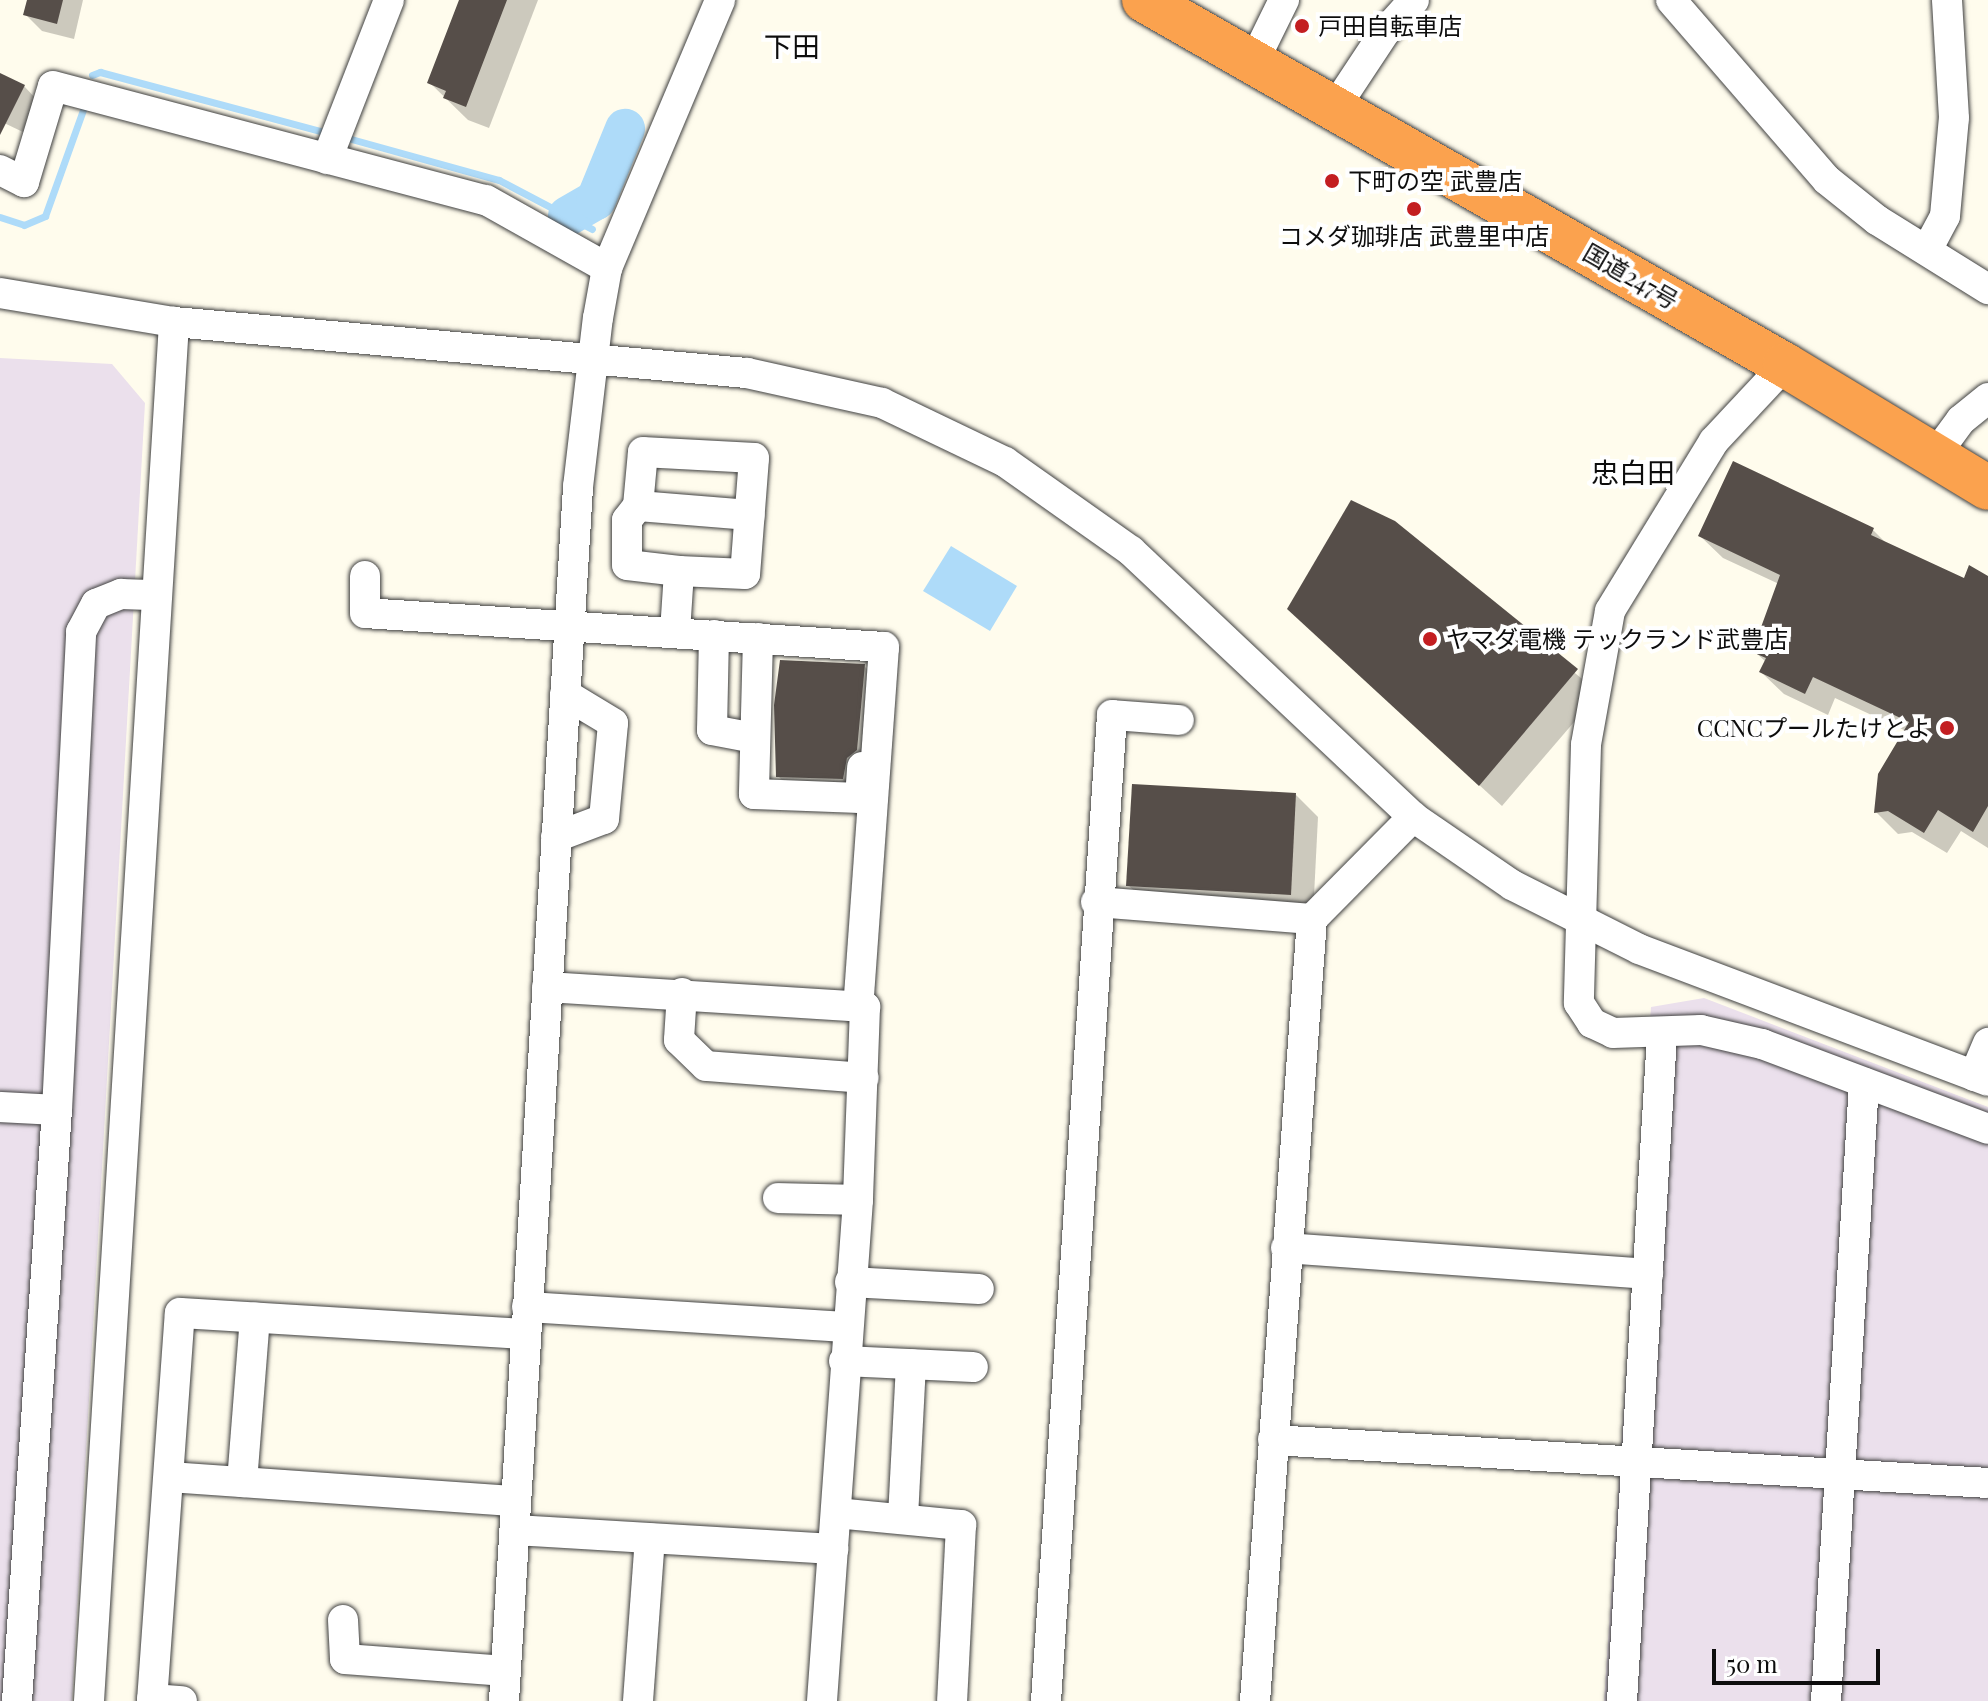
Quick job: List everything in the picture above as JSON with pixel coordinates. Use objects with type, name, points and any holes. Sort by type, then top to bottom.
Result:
[{"type":"highway","name":"国道247号","points":[[1144,0],[1336,106],[1785,365],[1988,488]]},
{"type":"street","points":[[331,144],[389,0]]},
{"type":"street","points":[[504,1701],[569,625],[594,358],[607,268],[720,0]]},
{"type":"street","points":[[1254,61],[1284,0]]},
{"type":"street","points":[[1336,106],[1385,32],[1414,0]]},
{"type":"street","points":[[1671,0],[1827,180],[1877,220],[1988,289]]},
{"type":"street","points":[[1927,250],[1945,216],[1954,118],[1947,0]]},
{"type":"street","points":[[0,170],[24,182],[53,86],[331,144],[501,205],[607,268]]},
{"type":"street","points":[[0,293],[174,322],[747,373],[882,403],[1005,462],[1131,551],[1413,817],[1512,885],[1579,922],[1981,1079],[1988,1043]]},
{"type":"street","points":[[89,1701],[174,322]]},
{"type":"street","points":[[1785,365],[1714,441],[1610,611],[1586,745],[1579,1003],[1592,1023],[1613,1033],[1662,1035],[1701,1030],[1762,1044],[1988,1129]]},
{"type":"street","points":[[1936,454],[1961,420],[1988,398]]},
{"type":"street","points":[[643,452],[754,458],[745,574],[627,565],[627,520],[638,506],[643,452]]},
{"type":"street","points":[[638,506],[750,515]]},
{"type":"street","points":[[675,632],[679,571]]},
{"type":"street","points":[[365,576],[365,613],[881,645]]},
{"type":"street","points":[[17,1701],[14,1532],[57,1110],[81,632],[96,604],[121,594],[157,595]]},
{"type":"street","points":[[714,635],[712,730],[754,738]]},
{"type":"street","points":[[758,638],[754,794],[860,798],[881,645]]},
{"type":"street","points":[[858,1006],[881,645]]},
{"type":"street","points":[[556,837],[604,819],[613,723],[565,694]]},
{"type":"street","points":[[1046,1701],[1096,902],[1112,715],[1179,720]]},
{"type":"street","points":[[1255,1701],[1312,919],[1413,817]]},
{"type":"street","points":[[1096,902],[1312,919]]},
{"type":"street","points":[[547,987],[682,993],[865,1007],[858,1200],[846,1327],[822,1701]]},
{"type":"street","points":[[682,993],[679,1040],[706,1066],[864,1078]]},
{"type":"street","points":[[1622,1701],[1662,1035]]},
{"type":"street","points":[[1826,1701],[1864,1083]]},
{"type":"street","points":[[0,1107],[57,1110]]},
{"type":"street","points":[[778,1198],[858,1200]]},
{"type":"street","points":[[1286,1248],[1648,1274]]},
{"type":"street","points":[[850,1282],[979,1289]]},
{"type":"street","points":[[182,1701],[152,1700],[180,1313],[255,1318],[846,1327]]},
{"type":"street","points":[[242,1482],[255,1318]]},
{"type":"street","points":[[844,1361],[973,1367]]},
{"type":"street","points":[[903,1517],[911,1364]]},
{"type":"street","points":[[1273,1440],[1988,1483]]},
{"type":"street","points":[[170,1477],[242,1482],[515,1516],[650,1538],[833,1549]]},
{"type":"street","points":[[836,1513],[903,1517],[961,1525],[952,1701]]},
{"type":"street","points":[[638,1701],[650,1538]]},
{"type":"street","points":[[343,1620],[345,1659],[506,1671]]},
{"type":"shaded area","points":[[0,358],[112,364],[145,403],[72,1701],[0,1701]]},
{"type":"shaded area","points":[[1704,998],[1988,1107],[1988,1701],[1604,1701],[1651,1007]]},
{"type":"water","points":[[951,546],[1017,586],[990,631],[923,591]]},
{"type":"building","points":[[27,0],[63,0],[57,24],[23,15]]},
{"type":"building","points":[[459,0],[507,0],[466,107],[443,98],[446,91],[427,83]]},
{"type":"building","points":[[0,73],[25,85],[0,135]]},
{"type":"building","points":[[1733,461],[1874,528],[1871,535],[1964,578],[1969,565],[1988,576],[1988,806],[1973,832],[1938,810],[1924,833],[1888,811],[1874,813],[1878,774],[1909,722],[1813,677],[1805,694],[1759,672],[1766,658],[1752,652],[1780,575],[1698,536]]},
{"type":"building","name":"ヤマダ電機 テックランド武豊店","points":[[1351,500],[1395,521],[1578,669],[1479,786],[1287,609]]},
{"type":"building","points":[[780,660],[865,664],[857,750],[847,758],[843,779],[776,777],[774,705]]},
{"type":"building","points":[[1132,784],[1296,793],[1291,895],[1126,886]]},
{"type":"waterway","points":[[92,75],[100,72],[328,133]]},
{"type":"waterway","points":[[0,217],[24,225],[45,216],[83,110]]},
{"type":"waterway","points":[[568,216],[596,200],[625,129]]},
{"type":"waterway","points":[[344,137],[499,180],[592,229]]},
{"type":"place","name":"戸田自転車店","points":[[1302,26]]},
{"type":"place","name":"下町の空 武豊店","points":[[1332,181]]},
{"type":"place","name":"コメダ珈琲店 武豊里中店","points":[[1414,209]]},
{"type":"place","name":"ヤマダ電機 テックランド武豊店","points":[[1430,639]]},
{"type":"place","name":"CCNCプールたけとよ","points":[[1947,728]]},
{"type":"district","name":"下田","points":[[792,46]]},
{"type":"district","name":"忠白田","points":[[1633,472]]}]
